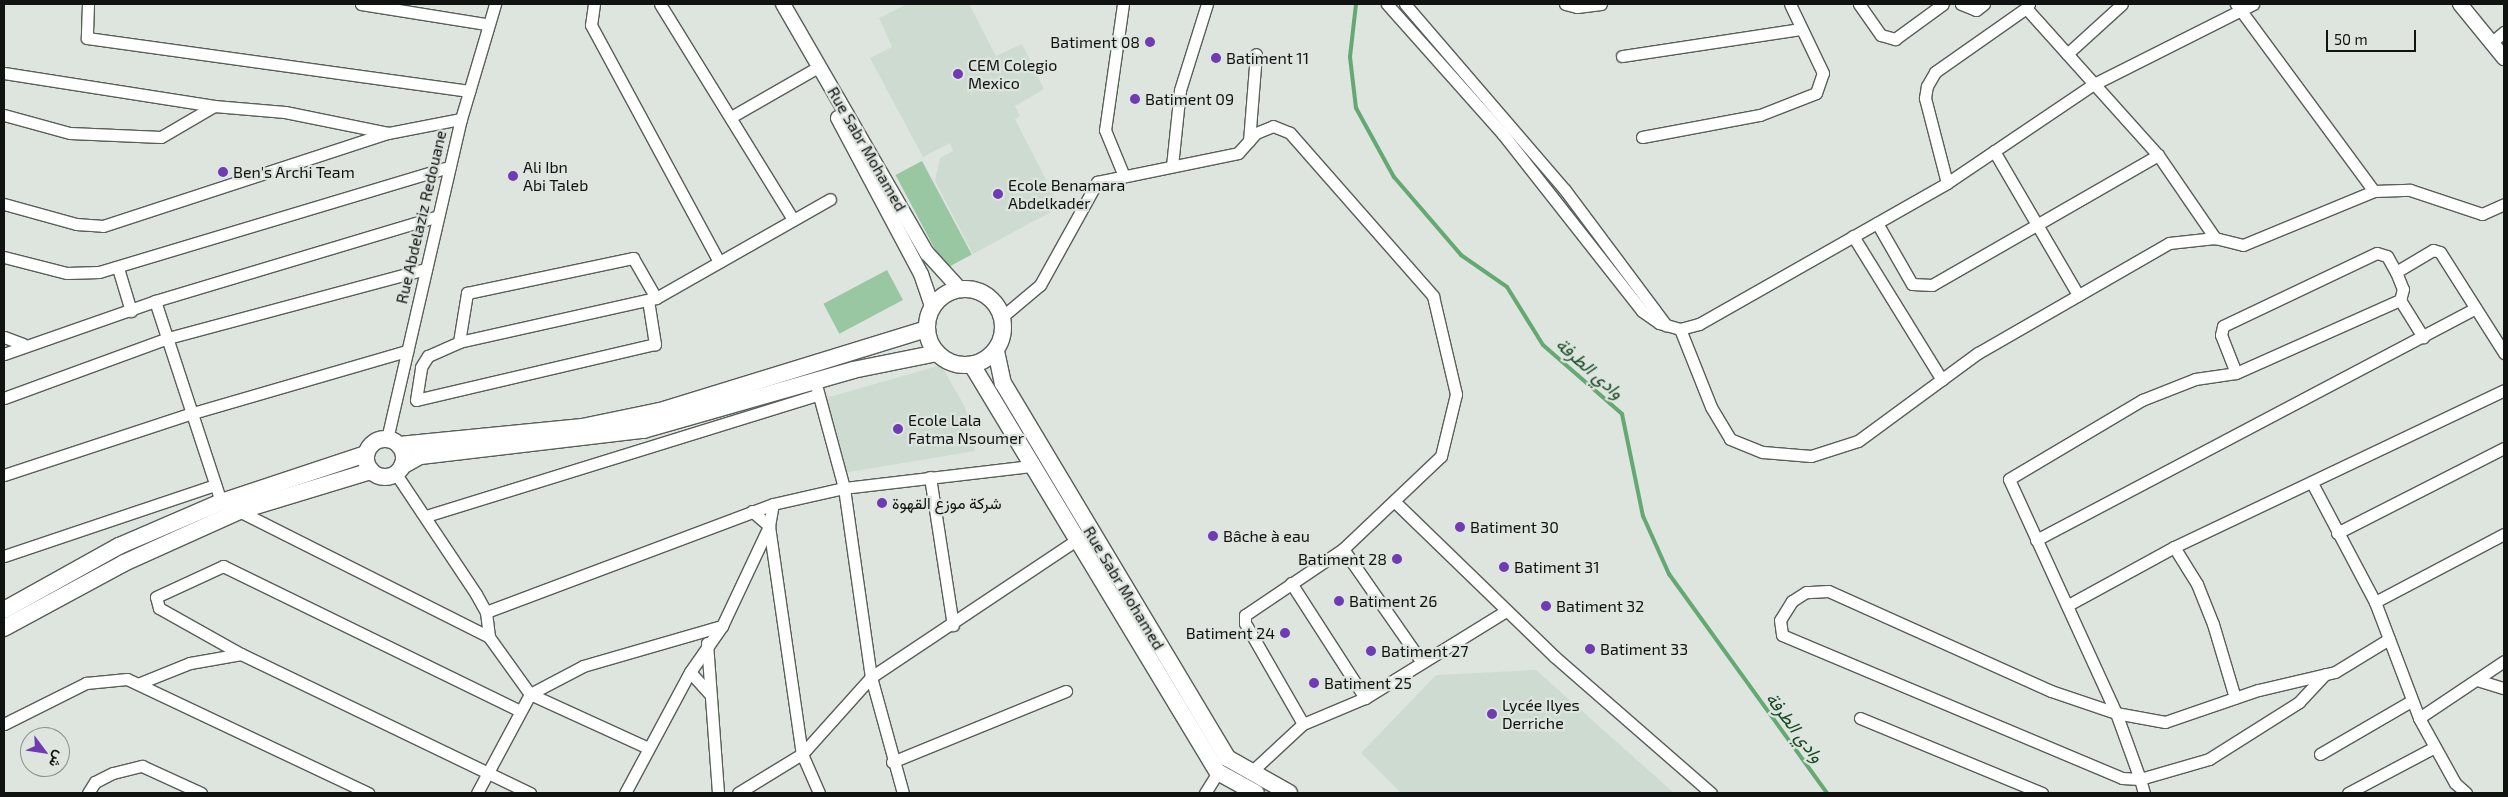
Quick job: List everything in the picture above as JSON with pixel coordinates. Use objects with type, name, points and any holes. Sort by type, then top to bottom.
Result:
[{"type":"main road","points":[[959,288],[988,295],[1003,316],[1003,334],[996,351],[972,365],[948,362],[937,353],[926,329],[932,306],[959,288]]},
{"type":"main road","points":[[4,610],[119,546],[221,502],[366,454],[372,444],[582,427],[660,411],[926,329]]},
{"type":"main road","name":"Rue Sabr Mohamed","points":[[996,351],[1004,383],[1227,758],[1250,773],[1289,793]]},
{"type":"main road","points":[[366,454],[371,471],[380,477],[399,470],[420,456],[643,430],[816,388],[937,353]]},
{"type":"main road","points":[[972,365],[1075,541],[1218,772],[1256,793]]},
{"type":"main road","points":[[393,442],[399,470]]},
{"type":"main road","points":[[4,628],[124,563],[240,511],[371,471]]},
{"type":"street","points":[[88,4],[87,38],[469,90]]},
{"type":"street","points":[[361,4],[486,24]]},
{"type":"street","name":"Rue Abdelaziz Redouane","points":[[393,442],[407,351],[438,216],[486,24],[495,4]]},
{"type":"street","points":[[594,4],[591,25],[719,262]]},
{"type":"street","points":[[660,4],[792,218]]},
{"type":"street","name":"Rue Sabr Mohamed","points":[[783,4],[927,253],[959,288]]},
{"type":"street","points":[[1123,4],[1105,130],[1124,176]]},
{"type":"street","points":[[1172,166],[1180,90],[1206,4]]},
{"type":"street","points":[[1387,4],[1502,133],[1642,311],[1666,325],[1680,329],[1699,324],[1947,182],[2094,84],[2238,7],[2253,4]]},
{"type":"street","points":[[1405,4],[1565,190],[1666,325]]},
{"type":"street","points":[[1565,4],[1601,4]]},
{"type":"street","points":[[1642,137],[1760,115],[1816,93],[1823,72],[1810,40],[1800,28],[1790,4]]},
{"type":"street","points":[[1859,4],[1882,35],[1895,39],[1943,4]]},
{"type":"street","points":[[1961,4],[1976,10],[1984,4]]},
{"type":"street","points":[[2067,54],[2122,4]]},
{"type":"street","points":[[2460,4],[2504,58]]},
{"type":"street","points":[[1947,182],[1926,98],[1927,86],[1935,72],[2027,6],[2067,54],[2158,155],[2215,238]]},
{"type":"street","points":[[2238,7],[2374,191]]},
{"type":"street","points":[[1622,56],[1800,28]]},
{"type":"street","points":[[2492,42],[2504,32]]},
{"type":"street","points":[[1249,141],[1256,54]]},
{"type":"street","points":[[731,117],[818,67],[820,84],[921,274],[932,306]]},
{"type":"street","points":[[4,73],[214,106],[285,112],[388,133]]},
{"type":"street","points":[[4,115],[70,133],[161,138],[214,106]]},
{"type":"street","points":[[4,204],[76,224],[103,226],[388,133],[461,119]]},
{"type":"street","points":[[1003,316],[1040,285],[1097,182],[1238,153],[1249,141],[1273,126],[1290,133],[1433,296],[1456,394],[1441,456],[1396,502],[1343,549],[1249,610],[1245,623],[1303,724]]},
{"type":"street","points":[[1994,151],[2078,296]]},
{"type":"street","points":[[1876,223],[1912,284],[1918,286],[1932,285],[2158,155]]},
{"type":"street","points":[[4,256],[68,273],[118,268],[202,238],[450,167]]},
{"type":"street","points":[[1680,329],[1711,407],[1730,439],[1763,452],[1811,456],[1858,441],[1942,380],[2078,296],[2169,243],[2215,238],[2243,245],[2374,191],[2410,190],[2482,214],[2504,204]]},
{"type":"street","points":[[458,342],[467,293],[633,258],[652,299],[655,344],[416,400],[421,368],[428,356],[458,342],[652,299],[719,262],[792,218],[830,199]]},
{"type":"street","points":[[4,354],[23,344],[131,311],[155,301],[438,216]]},
{"type":"street","points":[[1853,236],[1942,380]]},
{"type":"street","points":[[2396,272],[2433,250],[2440,252],[2504,353]]},
{"type":"street","points":[[2236,372],[2221,335],[2223,326],[2377,253],[2387,256],[2396,272],[2403,289],[2400,300],[2423,337]]},
{"type":"street","points":[[118,268],[131,311]]},
{"type":"street","points":[[4,398],[168,338],[426,269]]},
{"type":"street","points":[[2144,793],[2116,713],[2070,604],[2036,540],[2011,487],[2013,473],[2142,400],[2195,379],[2236,372],[2400,300]]},
{"type":"street","points":[[155,301],[221,502]]},
{"type":"street","points":[[2036,540],[2476,308]]},
{"type":"street","points":[[4,337],[23,344]]},
{"type":"street","points":[[4,475],[193,413],[407,351]]},
{"type":"street","points":[[426,516],[816,388],[844,488],[871,677],[892,762],[903,793]]},
{"type":"street","points":[[2070,604],[2174,547],[2504,390]]},
{"type":"street","points":[[2337,533],[2504,448]]},
{"type":"street","points":[[486,612],[773,504],[844,488],[1030,466]]},
{"type":"street","points":[[399,470],[486,612],[489,637]]},
{"type":"street","points":[[930,477],[953,624]]},
{"type":"street","points":[[2312,483],[2375,602],[2419,718],[2435,747],[2466,793]]},
{"type":"street","points":[[4,556],[215,485]]},
{"type":"street","points":[[1396,502],[1506,611],[1710,793]]},
{"type":"street","points":[[625,793],[690,672],[706,645],[722,626],[769,526],[773,504]]},
{"type":"street","points":[[240,511],[489,637],[530,694],[648,748]]},
{"type":"street","points":[[752,511],[769,526],[802,754],[818,793]]},
{"type":"street","points":[[2375,602],[2504,534]]},
{"type":"street","points":[[738,793],[802,754],[871,677],[1075,541]]},
{"type":"street","points":[[2174,547],[2197,584],[2214,624],[2235,698]]},
{"type":"street","points":[[1343,549],[1421,661]]},
{"type":"street","points":[[520,711],[222,566],[156,597],[159,608],[241,654],[487,774],[530,793]]},
{"type":"street","points":[[1290,583],[1365,698]]},
{"type":"street","points":[[2325,674],[2298,702],[2209,759],[2140,779],[2122,778],[1782,635],[1780,620],[1792,601],[1806,592],[1828,591],[2052,691],[2116,713],[2165,722],[2235,698],[2325,674],[2389,640]]},
{"type":"street","points":[[1250,773],[1303,724],[1365,698],[1421,661],[1506,611]]},
{"type":"street","points":[[477,793],[530,694],[583,666],[722,626]]},
{"type":"street","points":[[710,629],[706,645],[718,793]]},
{"type":"street","points":[[140,683],[190,663],[241,654]]},
{"type":"street","points":[[2419,718],[2504,661]]},
{"type":"street","points":[[690,672],[710,694]]},
{"type":"street","points":[[4,724],[86,683],[114,676],[140,683],[368,793]]},
{"type":"street","points":[[2477,680],[2504,688]]},
{"type":"street","points":[[892,762],[1066,691]]},
{"type":"street","points":[[2320,754],[2411,701]]},
{"type":"street","points":[[1860,718],[2042,793]]},
{"type":"street","points":[[2348,793],[2435,747]]},
{"type":"street","points":[[88,793],[95,782],[113,773],[142,766],[201,793]]},
{"type":"street","points":[[1205,793],[1218,772]]},
{"type":"shaded area","name":"CEM Colegio Mexico","points":[[907,4],[969,4],[996,56],[1022,44],[1044,89],[1015,106],[1020,116],[1015,119],[1060,207],[973,254],[935,181],[940,158],[953,151],[950,143],[923,157],[870,58],[892,47],[879,18]]},
{"type":"shaded area","name":"Ecole Lala Fatma Nsoumer","points":[[941,365],[965,407],[975,451],[837,474],[819,400]]},
{"type":"shaded area","name":"Lycée Ilyes Derriche","points":[[1536,670],[1674,793],[1401,793],[1361,753],[1436,675]]},
{"type":"green space","points":[[922,161],[972,255],[945,269],[896,175]]},
{"type":"green space","points":[[887,270],[903,300],[839,334],[823,304]]},
{"type":"waterway","name":"وادي الطرفة","points":[[1356,4],[1350,57],[1356,108],[1394,177],[1461,255],[1507,287],[1543,345],[1622,414],[1643,516],[1669,574],[1827,793]]},
{"type":"place","name":"Batiment 08","points":[[1150,42]]},
{"type":"place","name":"Batiment 11","points":[[1216,58]]},
{"type":"place","name":"CEM Colegio Mexico","points":[[958,74]]},
{"type":"place","name":"Batiment 09","points":[[1135,99]]},
{"type":"place","name":"Ben's Archi Team","points":[[223,172]]},
{"type":"place","name":"Ali Ibn Abi Taleb","points":[[513,176]]},
{"type":"place","name":"Ecole Benamara Abdelkader","points":[[998,194]]},
{"type":"place","name":"Ecole Lala Fatma Nsoumer","points":[[898,429]]},
{"type":"place","name":"شركة موزع القهوة","points":[[882,503]]},
{"type":"place","name":"Batiment 30","points":[[1460,527]]},
{"type":"place","name":"Bâche à eau","points":[[1213,536]]},
{"type":"place","name":"Batiment 28","points":[[1397,559]]},
{"type":"place","name":"Batiment 31","points":[[1504,567]]},
{"type":"place","name":"Batiment 26","points":[[1339,601]]},
{"type":"place","name":"Batiment 32","points":[[1546,606]]},
{"type":"place","name":"Batiment 24","points":[[1285,633]]},
{"type":"place","name":"Batiment 33","points":[[1590,649]]},
{"type":"place","name":"Batiment 27","points":[[1371,651]]},
{"type":"place","name":"Batiment 25","points":[[1314,683]]},
{"type":"place","name":"Lycée Ilyes Derriche","points":[[1492,714]]}]
